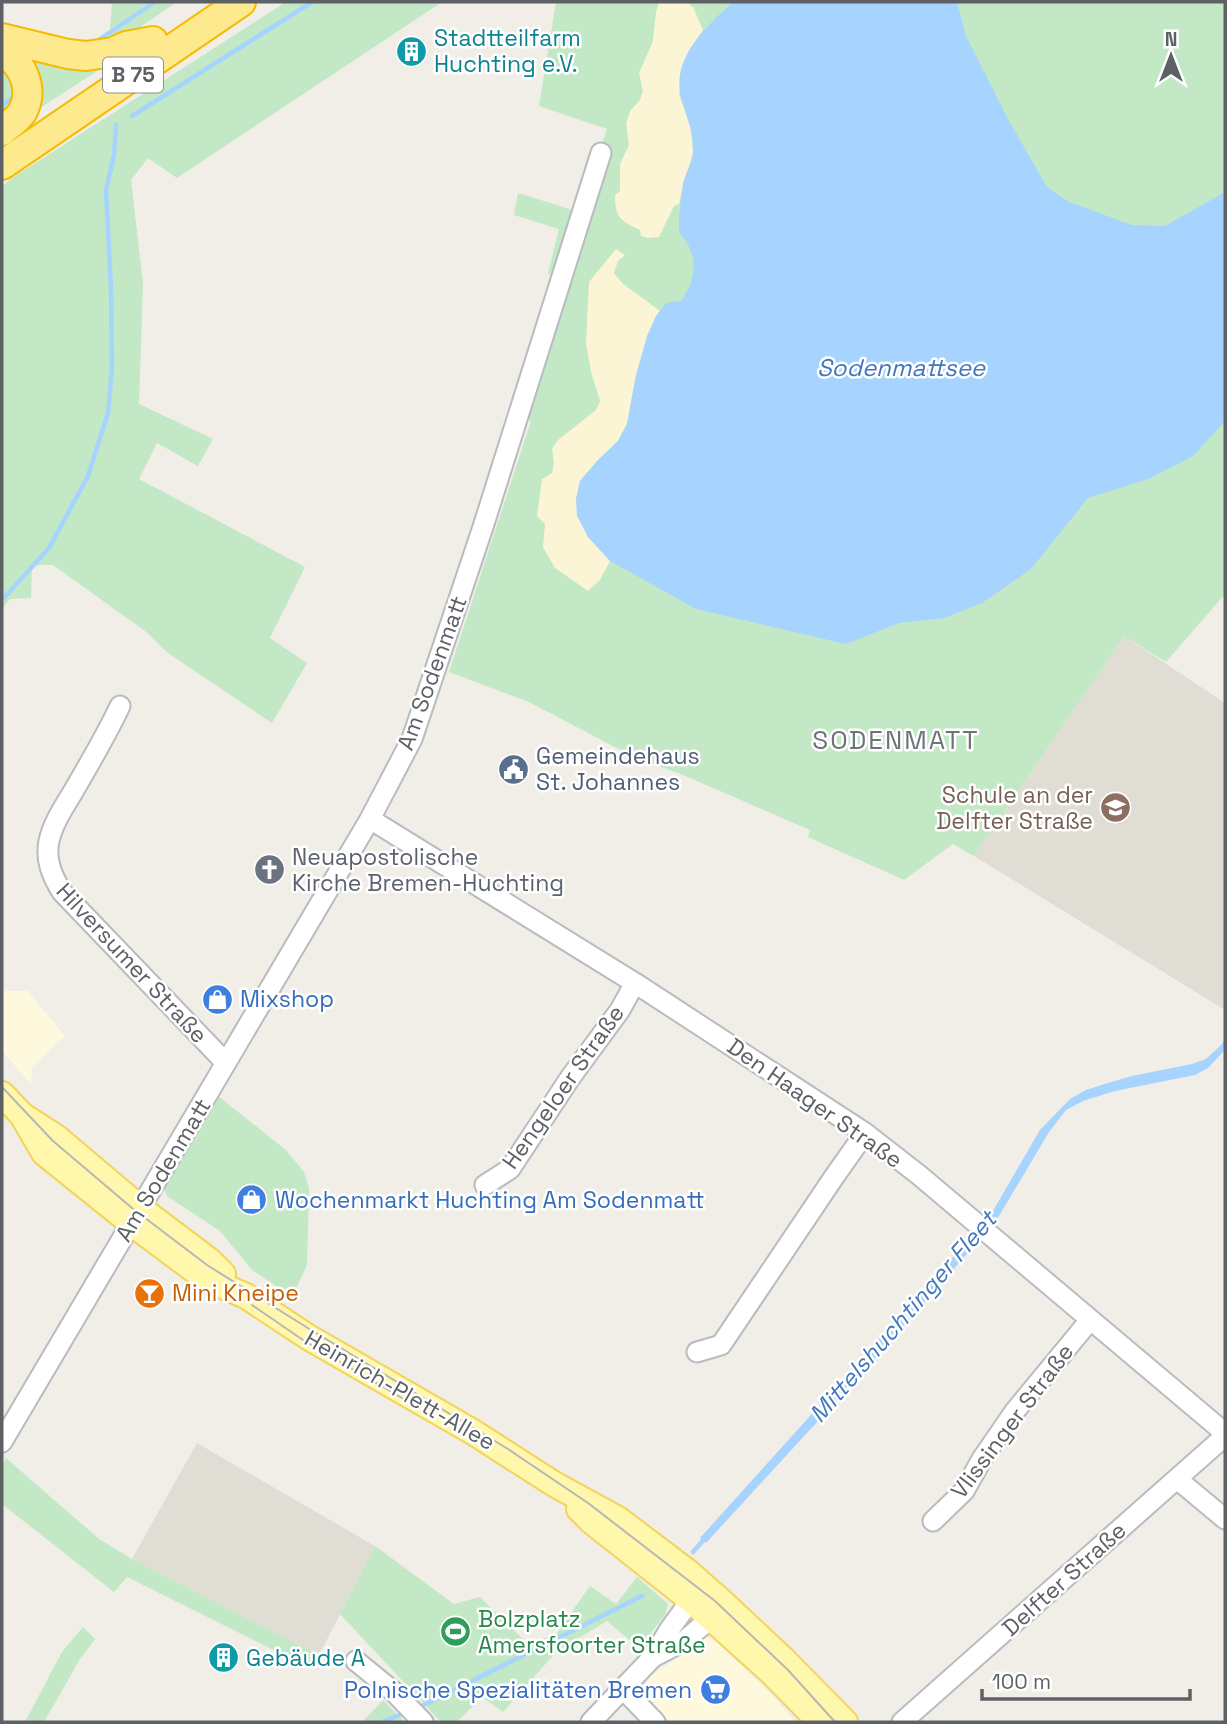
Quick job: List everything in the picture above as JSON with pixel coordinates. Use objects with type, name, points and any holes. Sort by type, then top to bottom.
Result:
[{"type":"highway","name":"B 75","points":[[2,144],[211,2]]},
{"type":"highway","name":"B 75","points":[[2,165],[241,2]]},
{"type":"highway","points":[[2,38],[68,54],[86,55],[113,52],[126,46],[153,41]]},
{"type":"highway","points":[[2,52],[18,62],[28,90],[22,113],[2,131]]},
{"type":"highway","points":[[2,177],[41,138]]},
{"type":"main road","name":"Heinrich-Plett-Allee","points":[[2,1094],[22,1115],[56,1137],[135,1216],[210,1261],[246,1296],[308,1337],[618,1519],[688,1572],[714,1607],[771,1672],[820,1722]]},
{"type":"main road","name":"Heinrich-Plett-Allee","points":[[554,1483],[591,1521],[691,1600],[714,1607],[783,1659],[845,1722]]},
{"type":"street","name":"Am Sodenmatt","points":[[2,1441],[370,819],[412,739],[483,527],[601,153]]},
{"type":"street","name":"Hilversumer Straße","points":[[120,706],[56,822],[49,846],[52,876],[62,892],[226,1063]]},
{"type":"street","name":"Den Haager Straße","points":[[370,819],[635,983],[865,1133],[1225,1434]]},
{"type":"street","name":"Hengeloer Straße","points":[[485,1185],[510,1169],[570,1078],[620,1010],[635,983]]},
{"type":"street","points":[[697,1352],[721,1345],[865,1133]]},
{"type":"street","name":"Vlissinger Straße","points":[[933,1521],[964,1491],[1015,1411],[1090,1320]]},
{"type":"street","name":"Delfter Straße","points":[[902,1722],[1225,1434]]},
{"type":"street","points":[[1177,1479],[1225,1518]]},
{"type":"street","points":[[591,1722],[653,1657],[669,1629],[691,1600]]},
{"type":"street","points":[[653,1657],[684,1641],[714,1607]]},
{"type":"street","points":[[356,1661],[394,1692],[423,1722]]},
{"type":"street","points":[[623,1689],[655,1722]]},
{"type":"shaded area","name":"Schule an der Delfter Straße","points":[[1124,636],[1225,703],[1225,1010],[974,856]]},
{"type":"shaded area","points":[[28,991],[65,1036],[32,1067],[31,1084],[2,1051],[2,992]]},
{"type":"shaded area","points":[[197,1443],[375,1546],[319,1655],[132,1559]]},
{"type":"shaded area","points":[[706,1638],[713,1638],[771,1694],[795,1722],[670,1722],[646,1695],[645,1686],[649,1677]]},
{"type":"green space","points":[[112,2],[177,2],[127,36],[109,41]]},
{"type":"green space","points":[[286,2],[442,2],[177,178],[148,158],[131,180],[143,283],[139,404],[213,439],[198,466],[157,443],[139,479],[305,567],[270,638],[307,663],[272,723],[168,653],[145,631],[53,565],[32,565],[31,598],[10,599],[2,609],[2,187]]},
{"type":"green space","points":[[556,2],[1225,2],[1225,594],[1166,662],[1124,636],[974,856],[953,844],[904,880],[808,837],[810,830],[632,756],[529,702],[449,672],[531,421],[511,412],[554,279],[548,273],[559,229],[514,215],[518,193],[576,211],[592,175],[607,129],[539,106]]},
{"type":"green space","points":[[18,50],[114,60],[31,114]]},
{"type":"green space","points":[[2,63],[18,90],[14,111],[2,119]]},
{"type":"green space","points":[[218,1096],[286,1150],[304,1172],[309,1189],[307,1265],[292,1297],[252,1270],[220,1231],[167,1196],[164,1187]]},
{"type":"green space","points":[[6,1458],[99,1539],[132,1559],[319,1655],[310,1668],[127,1577],[114,1592],[2,1504],[2,1465]]},
{"type":"green space","points":[[375,1546],[454,1604],[480,1597],[528,1644],[556,1634],[590,1586],[616,1604],[637,1577],[668,1604],[665,1615],[639,1648],[607,1621],[557,1651],[503,1712],[482,1697],[457,1722],[441,1722],[340,1614]]},
{"type":"green space","points":[[83,1627],[95,1639],[80,1659],[44,1722],[25,1722],[62,1652]]},
{"type":"green space","points":[[383,1700],[405,1722],[362,1722]]},
{"type":"sand","points":[[659,2],[687,2],[693,7],[703,30],[688,52],[679,94],[691,129],[693,153],[679,204],[674,206],[659,237],[648,238],[641,236],[640,230],[620,218],[615,195],[620,191],[620,164],[629,145],[626,124],[630,111],[640,100],[643,91],[639,73],[653,41]]},
{"type":"sand","points":[[616,249],[625,255],[618,261],[614,273],[622,283],[660,311],[636,375],[627,424],[618,441],[580,481],[576,499],[588,537],[610,561],[600,580],[588,591],[555,568],[543,547],[545,524],[537,516],[542,479],[552,473],[552,449],[558,440],[596,410],[600,401],[586,343],[589,282]]},
{"type":"water","name":"Sodenmattsee","points":[[733,2],[957,2],[966,36],[1008,119],[1047,187],[1069,202],[1132,225],[1165,226],[1225,192],[1225,421],[1193,456],[1148,479],[1088,498],[1031,569],[982,603],[944,618],[899,623],[846,644],[696,609],[610,561],[588,537],[577,516],[576,499],[580,481],[618,441],[627,424],[636,375],[647,336],[656,316],[666,303],[681,301],[691,283],[693,266],[690,248],[679,232],[682,190],[693,147],[692,133],[679,86],[681,71],[692,45]]},
{"type":"water","points":[[1225,1039],[1225,1050],[1208,1068],[1195,1075],[1115,1091],[1083,1101],[1066,1110],[1049,1132],[996,1221],[862,1373],[706,1543],[700,1538],[990,1216],[1040,1130],[1070,1099],[1108,1083],[1206,1059]]},
{"type":"waterway","points":[[94,43],[155,2]]},
{"type":"waterway","points":[[132,116],[312,2]]},
{"type":"waterway","points":[[2,105],[16,96]]},
{"type":"waterway","points":[[2,600],[49,548],[88,476],[108,413],[112,369],[106,190],[114,155],[116,125]]},
{"type":"waterway","name":"Mittelshuchtinger Fleet","points":[[693,1552],[707,1536]]},
{"type":"waterway","name":"Mittelshuchtinger Fleet","points":[[418,1708],[642,1596]]},
{"type":"waterway","name":"Mittelshuchtinger Fleet","points":[[382,1722],[407,1712]]},
{"type":"tram line","points":[[2,1087],[53,1141],[132,1208],[207,1265],[508,1449],[588,1503],[715,1601],[788,1670],[835,1722]]},
{"type":"tram line","points":[[252,1305],[303,1340],[419,1408]]},
{"type":"place","name":"Stadtteilfarm Huchting e.V.","points":[[411,51]]},
{"type":"place","name":"Gemeindehaus St. Johannes","points":[[513,769]]},
{"type":"place","name":"Schule an der Delfter Straße","points":[[1116,808]]},
{"type":"place","name":"Neuapostolische Kirche Bremen-Huchting","points":[[269,870]]},
{"type":"place","name":"Mixshop","points":[[217,999]]},
{"type":"place","name":"Wochenmarkt Huchting Am Sodenmatt","points":[[252,1200]]},
{"type":"place","name":"Mini Kneipe","points":[[149,1293]]},
{"type":"place","name":"Bolzplatz Amersfoorter Straße","points":[[455,1632]]},
{"type":"place","name":"Gebäude A","points":[[223,1658]]},
{"type":"place","name":"Polnische Spezialitäten Bremen","points":[[715,1690]]},
{"type":"district","name":"SODENMATT","points":[[896,740]]}]
